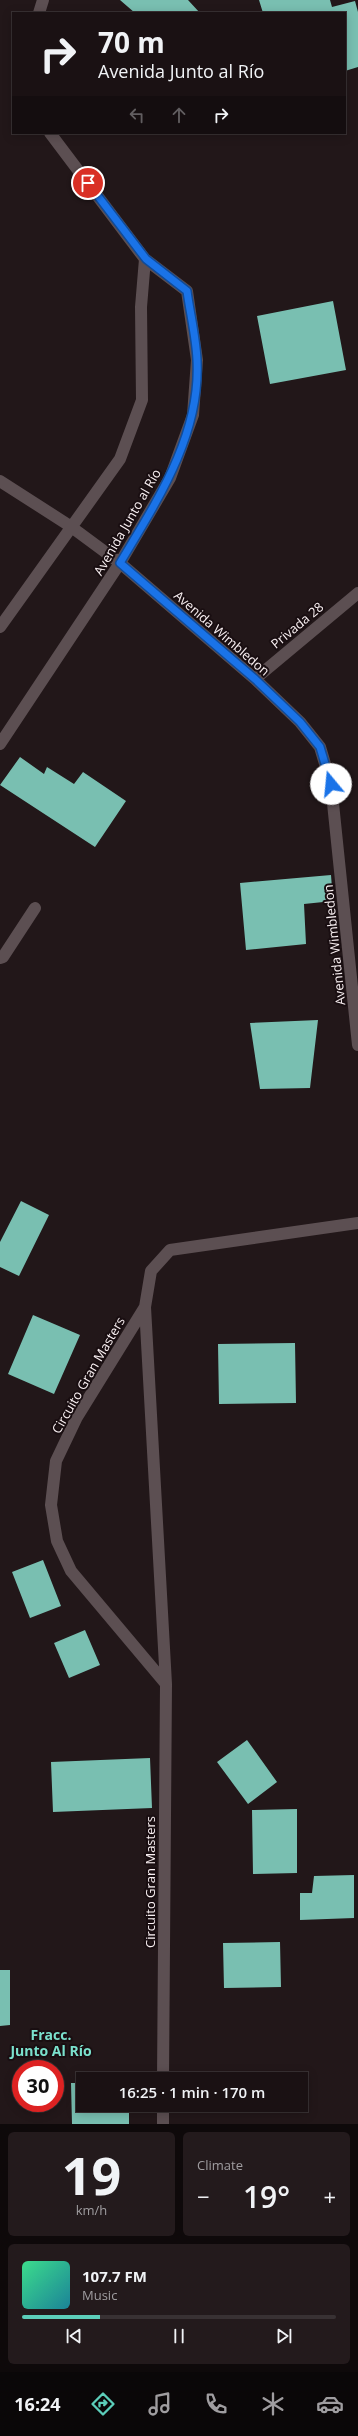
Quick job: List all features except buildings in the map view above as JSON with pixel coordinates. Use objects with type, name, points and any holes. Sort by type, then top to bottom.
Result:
[{"type":"street","points":[[40,12],[43,0]]},
{"type":"street","name":"Avenida Junto al Río","points":[[0,744],[120,563],[170,478],[193,415],[197,360],[187,291],[146,259],[51,134]]},
{"type":"street","points":[[0,627],[70,526],[120,459],[142,400],[141,307],[146,259]]},
{"type":"street","name":"Avenida Wimbledon","points":[[0,481],[70,526],[120,563],[255,679],[300,722],[320,747],[331,784],[355,989],[358,1044]]},
{"type":"street","name":"Privada 28","points":[[255,679],[358,593]]},
{"type":"street","points":[[0,958],[3,957],[35,908]]},
{"type":"street","name":"Circuito Gran Masters","points":[[163,2072],[166,1684],[145,1307],[151,1271],[170,1250],[358,1223]]},
{"type":"street","name":"Circuito Gran Masters","points":[[145,1307],[77,1416],[56,1461],[51,1505],[57,1541],[71,1571],[166,1684]]},
{"type":"street","points":[[163,2112],[163,2124]]},
{"type":"district","name":"Fracc. Junto Al Río","points":[[51,2042]]},
{"type":"route","points":[[88,183],[146,259],[187,291],[197,360],[193,415],[170,478],[120,563],[255,679],[300,722],[320,747],[331,784]]}]
